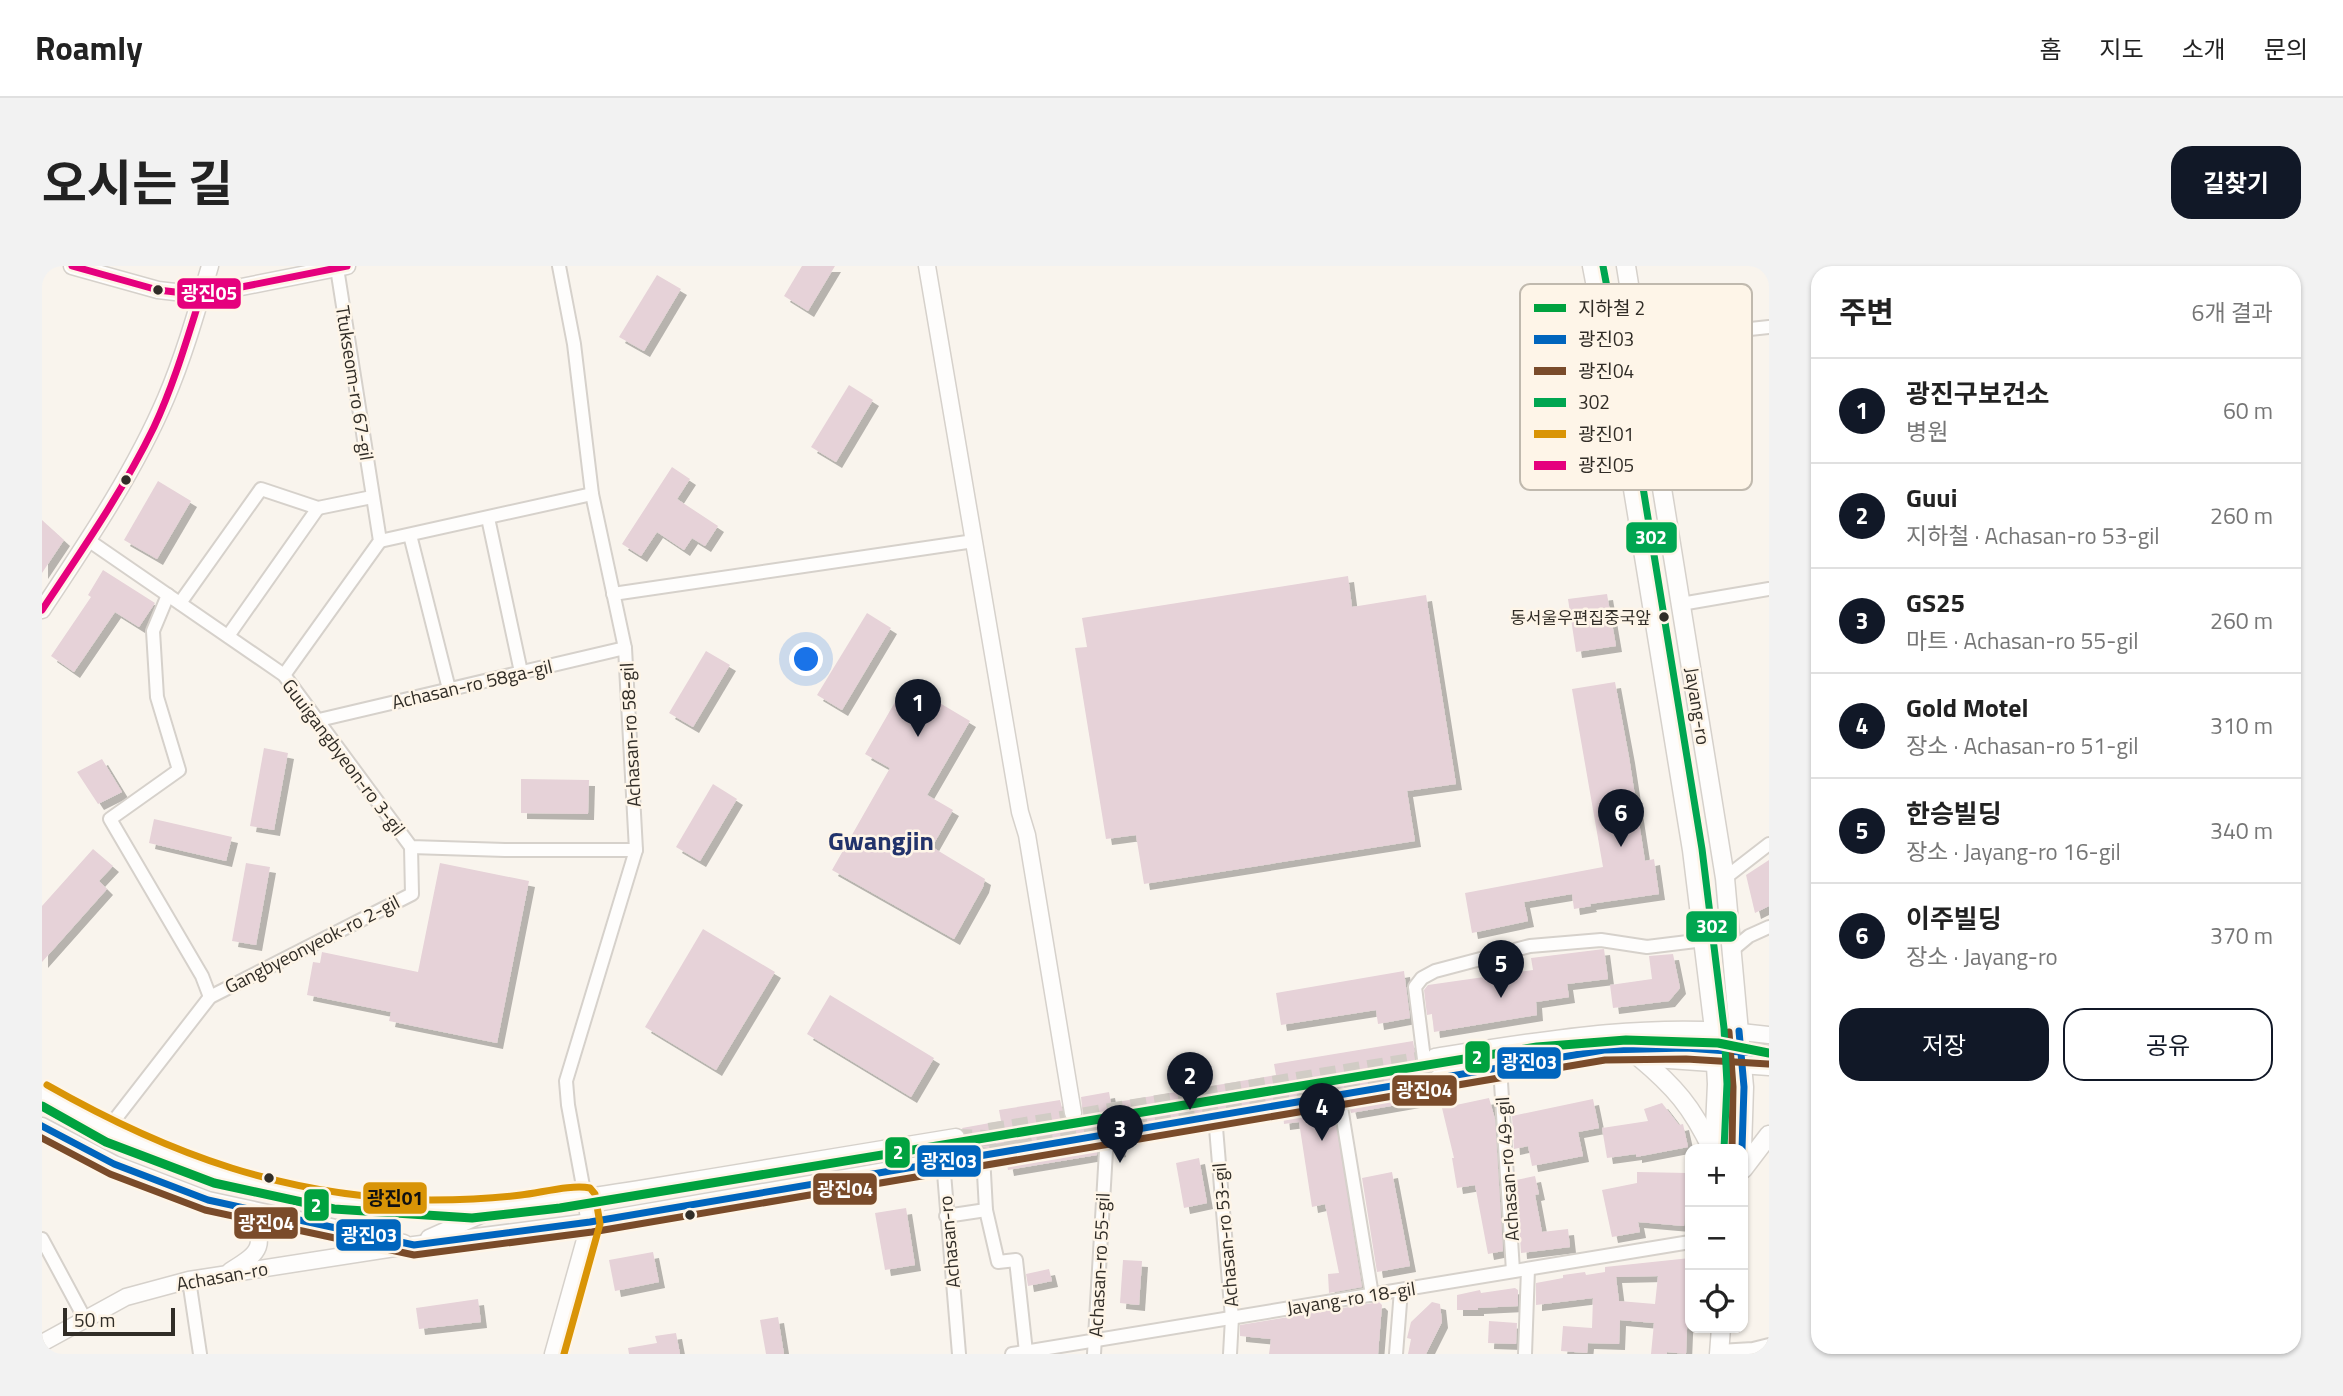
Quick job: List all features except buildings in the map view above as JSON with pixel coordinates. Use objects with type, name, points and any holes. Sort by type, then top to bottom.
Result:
[{"type":"main road","points":[[72,266],[158,290],[201,295],[342,267]]},
{"type":"main road","points":[[42,610],[130,470],[167,397],[210,266]]},
{"type":"main road","points":[[927,266],[1073,1113]]},
{"type":"main road","name":"Jayang-ro","points":[[1592,266],[1595,284]]},
{"type":"main road","name":"Jayang-ro","points":[[1626,266],[1629,284]]},
{"type":"main road","name":"Jayang-ro","points":[[1633,490],[1692,850],[1704,940],[1716,1056],[1713,1144]]},
{"type":"main road","name":"Jayang-ro","points":[[1663,490],[1725,878],[1744,1087],[1742,1144]]},
{"type":"main road","points":[[1708,974],[1733,970]]},
{"type":"main road","points":[[1645,1029],[1643,1052],[1698,1119],[1710,1144]]},
{"type":"main road","points":[[1430,1058],[1559,1037],[1645,1029],[1714,1029],[1769,1035]]},
{"type":"main road","points":[[1438,1078],[1604,1050],[1741,1057],[1769,1054]]},
{"type":"main road","points":[[1741,1057],[1769,1067]]},
{"type":"main road","points":[[42,1094],[106,1131],[162,1156],[233,1181],[317,1200],[395,1208],[494,1209],[586,1197],[956,1137]]},
{"type":"main road","points":[[42,1126],[114,1164],[208,1200],[414,1245]]},
{"type":"main road","points":[[1748,1162],[1769,1135]]},
{"type":"main road","points":[[914,1144],[919,1166]]},
{"type":"main road","name":"Achasan-ro","points":[[42,1343],[127,1297],[189,1280],[414,1245],[590,1222],[943,1161]]},
{"type":"main road","points":[[553,1354],[590,1222],[586,1197]]},
{"type":"main road","name":"Achasan-ro","points":[[414,1245],[494,1209]]},
{"type":"main road","points":[[222,1275],[253,1257],[260,1242],[252,1210]]},
{"type":"main road","points":[[1719,1352],[1721,1333]]},
{"type":"street","name":"Achasan-ro 58-gil","points":[[559,266],[574,344],[592,494],[625,648],[636,850],[566,1081],[568,1105],[586,1197]]},
{"type":"street","name":"Ttukseom-ro 67-gil","points":[[342,267],[380,541]]},
{"type":"street","points":[[180,603],[261,489],[318,508],[372,497]]},
{"type":"street","points":[[284,675],[380,541],[592,494]]},
{"type":"street","points":[[228,636],[318,508]]},
{"type":"street","points":[[488,518],[521,672]]},
{"type":"street","points":[[410,535],[449,689]]},
{"type":"street","name":"Guuigangbyeon-ro 3-gil","points":[[88,540],[284,675],[411,847],[636,850]]},
{"type":"street","points":[[613,594],[974,541]]},
{"type":"street","points":[[1681,604],[1769,589]]},
{"type":"street","points":[[168,595],[153,631],[157,697],[179,770],[110,819],[202,976],[210,997]]},
{"type":"street","name":"Achasan-ro 58ga-gil","points":[[319,720],[625,648]]},
{"type":"street","points":[[1725,878],[1769,844]]},
{"type":"street","name":"Gangbyeonyeok-ro 2-gil","points":[[106,1131],[210,997],[412,894],[411,847]]},
{"type":"street","points":[[1731,950],[1749,936],[1769,927]]},
{"type":"street","points":[[1430,1058],[1415,987],[1422,978],[1435,971],[1530,946],[1601,940],[1647,947],[1704,940]]},
{"type":"street","name":"Achasan-ro 49-gil","points":[[1500,1067],[1513,1271]]},
{"type":"street","points":[[1339,1095],[1372,1294]]},
{"type":"street","name":"Achasan-ro 53-gil","points":[[1214,1116],[1232,1318],[1230,1354]]},
{"type":"street","name":"Achasan-ro 55-gil","points":[[1094,1347],[1107,1134]]},
{"type":"street","name":"Achasan-ro","points":[[983,1155],[986,1210],[998,1262],[1016,1260],[1026,1352]]},
{"type":"street","name":"Achasan-ro","points":[[943,1161],[959,1354]]},
{"type":"street","points":[[946,1216],[986,1210]]},
{"type":"street","points":[[42,1239],[85,1319]]},
{"type":"street","name":"Jayang-ro 18-gil","points":[[1012,1354],[1094,1347],[1232,1318],[1685,1243]]},
{"type":"street","name":"Achasan-ro 49-gil","points":[[1524,1354],[1528,1269]]},
{"type":"street","points":[[189,1280],[200,1354]]},
{"type":"street","points":[[1396,1354],[1401,1290]]},
{"type":"street","points":[[1719,1352],[1769,1345]]},
{"type":"tunnel","points":[[989,1131],[1435,1057]]},
{"type":"tunnel","points":[[943,1161],[1438,1078]]},
{"type":"tunnel","points":[[956,1137],[1014,1139],[1031,1136]]},
{"type":"metro line","name":"2","points":[[42,1106],[106,1142],[214,1183],[334,1209],[472,1218],[560,1208],[1537,1047],[1626,1040],[1718,1043],[1769,1053]]},
{"type":"transit line","name":"광진05","points":[[72,266],[158,290],[201,295],[347,266]]},
{"type":"transit line","name":"302","points":[[1603,266],[1606,284]]},
{"type":"transit line","name":"광진05","points":[[42,610],[87,543],[142,451],[174,378],[201,295]]},
{"type":"transit line","name":"302","points":[[1643,490],[1702,849],[1724,1028],[1727,1084],[1724,1144]]},
{"type":"transit line","name":"광진03","points":[[1739,1031],[1744,1087],[1742,1144]]},
{"type":"transit line","name":"광진04","points":[[1729,1032],[1733,1087],[1732,1144]]},
{"type":"transit line","name":"광진03","points":[[42,1126],[114,1164],[208,1200],[414,1245],[590,1222],[1604,1050],[1686,1048],[1769,1054]]},
{"type":"transit line","name":"광진04","points":[[42,1138],[110,1174],[205,1210],[414,1255],[592,1232],[1605,1060],[1686,1059],[1768,1064]]},
{"type":"transit line","name":"광진01","points":[[47,1085],[93,1110],[185,1152],[279,1181],[328,1191],[442,1200],[529,1194],[574,1187],[590,1188],[595,1194],[600,1224],[564,1354]]},
{"type":"place","name":"동서울우편집중국앞","points":[[1664,617]]},
{"type":"place","name":"광진구보건소","points":[[918,737]]},
{"type":"place","name":"이주빌딩","points":[[1621,847]]},
{"type":"place","name":"한승빌딩","points":[[1501,998]]},
{"type":"place","name":"Guui","points":[[1190,1110]]},
{"type":"place","name":"Gold Motel","points":[[1322,1141]]},
{"type":"place","name":"GS25","points":[[1120,1163]]},
{"type":"district","name":"Gwangjin","points":[[881,841]]}]
